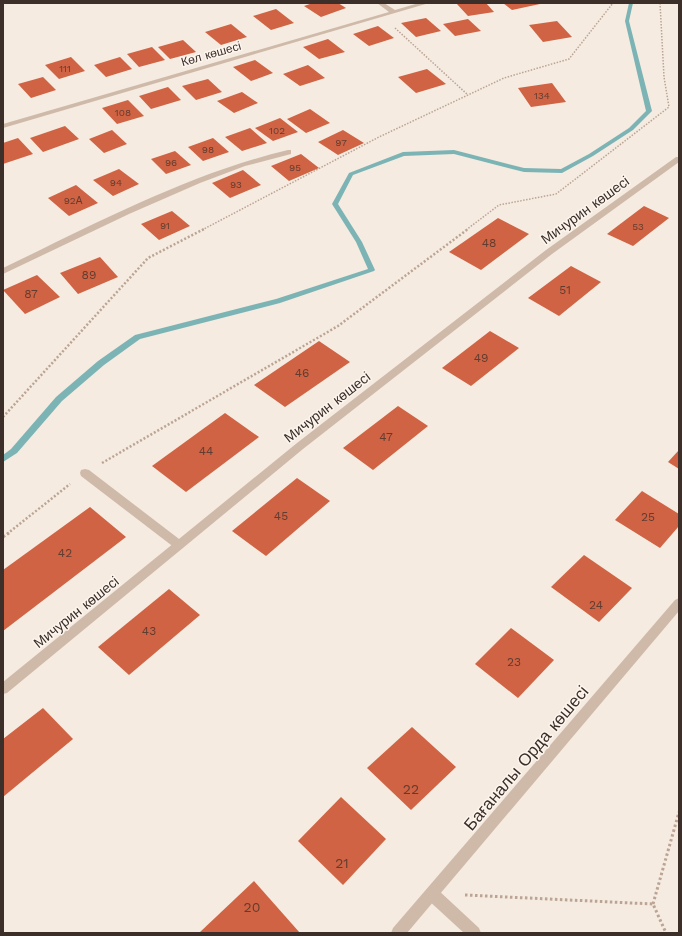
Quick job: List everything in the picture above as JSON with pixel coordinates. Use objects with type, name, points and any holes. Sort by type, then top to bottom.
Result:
[{"type":"street","points":[[380,3],[394,12]]},
{"type":"street","name":"Көл көшесі","points":[[3,126],[426,3]]},
{"type":"street","points":[[3,271],[123,213],[206,178],[263,158],[288,152]]},
{"type":"street","name":"Мичурин көшесі","points":[[3,689],[300,446],[549,252],[679,159]]},
{"type":"street","points":[[85,473],[179,545]]},
{"type":"street","name":"Бағаналы Орда көшесі","points":[[398,933],[679,604]]},
{"type":"street","points":[[432,894],[474,933]]},
{"type":"path","points":[[3,417],[148,258],[380,137],[504,78],[569,60],[613,3]]},
{"type":"path","points":[[3,537],[85,473],[338,326],[499,205],[556,194],[669,107],[664,77],[660,3]]},
{"type":"path","points":[[382,16],[468,95]]},
{"type":"path","points":[[666,933],[653,904],[679,812]]},
{"type":"path","points":[[432,894],[653,904]]},
{"type":"building","points":[[313,3],[338,3],[346,8],[321,17],[304,6]]},
{"type":"building","points":[[456,3],[486,3],[494,12],[468,16]]},
{"type":"building","points":[[503,3],[538,3],[540,4],[512,10]]},
{"type":"building","points":[[276,9],[294,23],[271,30],[253,16]]},
{"type":"building","points":[[426,18],[441,31],[416,37],[401,23]]},
{"type":"building","points":[[468,19],[481,31],[455,36],[443,24]]},
{"type":"building","points":[[557,21],[572,37],[543,42],[529,25]]},
{"type":"building","points":[[231,24],[247,37],[221,45],[205,32]]},
{"type":"building","points":[[378,26],[394,38],[369,46],[353,34]]},
{"type":"building","points":[[328,39],[345,52],[319,59],[303,47]]},
{"type":"building","points":[[183,40],[196,52],[170,59],[158,47]]},
{"type":"building","points":[[152,47],[165,60],[139,67],[127,54]]},
{"type":"building","points":[[71,57],[85,71],[59,79],[45,65]]},
{"type":"building","points":[[120,57],[132,69],[106,77],[94,65]]},
{"type":"building","points":[[255,60],[273,73],[251,81],[233,67]]},
{"type":"building","points":[[308,65],[325,78],[300,86],[283,74]]},
{"type":"building","points":[[427,69],[446,84],[416,93],[398,77]]},
{"type":"building","points":[[43,77],[56,90],[31,98],[18,84]]},
{"type":"building","points":[[208,79],[222,92],[196,100],[182,86]]},
{"type":"building","points":[[552,83],[566,102],[531,107],[518,88]]},
{"type":"building","points":[[168,87],[181,100],[151,109],[139,96]]},
{"type":"building","points":[[242,92],[258,103],[234,113],[217,101]]},
{"type":"building","points":[[128,100],[144,116],[117,124],[102,108]]},
{"type":"building","points":[[310,109],[330,123],[306,133],[287,119]]},
{"type":"building","points":[[280,118],[298,132],[273,141],[255,128]]},
{"type":"building","points":[[65,126],[79,139],[43,152],[30,138]]},
{"type":"building","points":[[250,128],[267,143],[242,151],[225,137]]},
{"type":"building","points":[[112,130],[127,144],[104,153],[89,139]]},
{"type":"building","points":[[343,130],[364,143],[338,155],[318,142]]},
{"type":"building","points":[[18,138],[33,154],[3,164],[3,143]]},
{"type":"building","points":[[213,138],[229,152],[203,161],[188,147]]},
{"type":"building","points":[[175,151],[191,165],[166,174],[151,159]]},
{"type":"building","points":[[301,154],[319,168],[289,181],[271,166]]},
{"type":"building","points":[[119,169],[139,184],[113,196],[93,180]]},
{"type":"building","points":[[243,170],[261,185],[230,198],[212,183]]},
{"type":"building","points":[[76,185],[98,203],[69,216],[48,198]]},
{"type":"building","points":[[644,206],[669,218],[633,246],[607,234]]},
{"type":"building","points":[[172,211],[190,226],[159,240],[141,224]]},
{"type":"building","points":[[498,218],[529,234],[481,270],[449,252]]},
{"type":"building","points":[[100,257],[118,277],[78,294],[60,273]]},
{"type":"building","points":[[571,266],[601,282],[559,316],[528,298]]},
{"type":"building","points":[[37,275],[60,297],[25,314],[3,290]]},
{"type":"building","points":[[490,331],[519,348],[471,386],[442,368]]},
{"type":"building","points":[[319,341],[350,362],[285,407],[254,385]]},
{"type":"building","points":[[398,406],[428,426],[373,470],[343,448]]},
{"type":"building","points":[[225,413],[259,437],[186,492],[152,466]]},
{"type":"building","points":[[679,450],[679,469],[668,462]]},
{"type":"building","points":[[297,478],[330,501],[266,556],[232,531]]},
{"type":"building","points":[[642,491],[679,514],[679,526],[660,548],[615,520]]},
{"type":"building","points":[[90,507],[126,537],[3,631],[3,570]]},
{"type":"building","points":[[584,555],[632,588],[599,622],[551,587]]},
{"type":"building","points":[[169,589],[200,615],[129,675],[98,647]]},
{"type":"building","points":[[511,628],[554,660],[518,698],[475,664]]},
{"type":"building","points":[[43,708],[73,739],[3,797],[3,739]]},
{"type":"building","points":[[412,727],[456,767],[411,810],[367,768]]},
{"type":"building","points":[[341,797],[386,839],[343,885],[298,841]]},
{"type":"building","points":[[254,881],[300,933],[199,933]]},
{"type":"waterway","points":[[3,459],[14,451],[59,399],[101,363],[138,337],[278,301],[372,270],[359,242],[335,204],[351,174],[403,154],[454,152],[524,170],[562,171],[591,155],[631,129],[649,111],[627,21],[631,3]]}]
